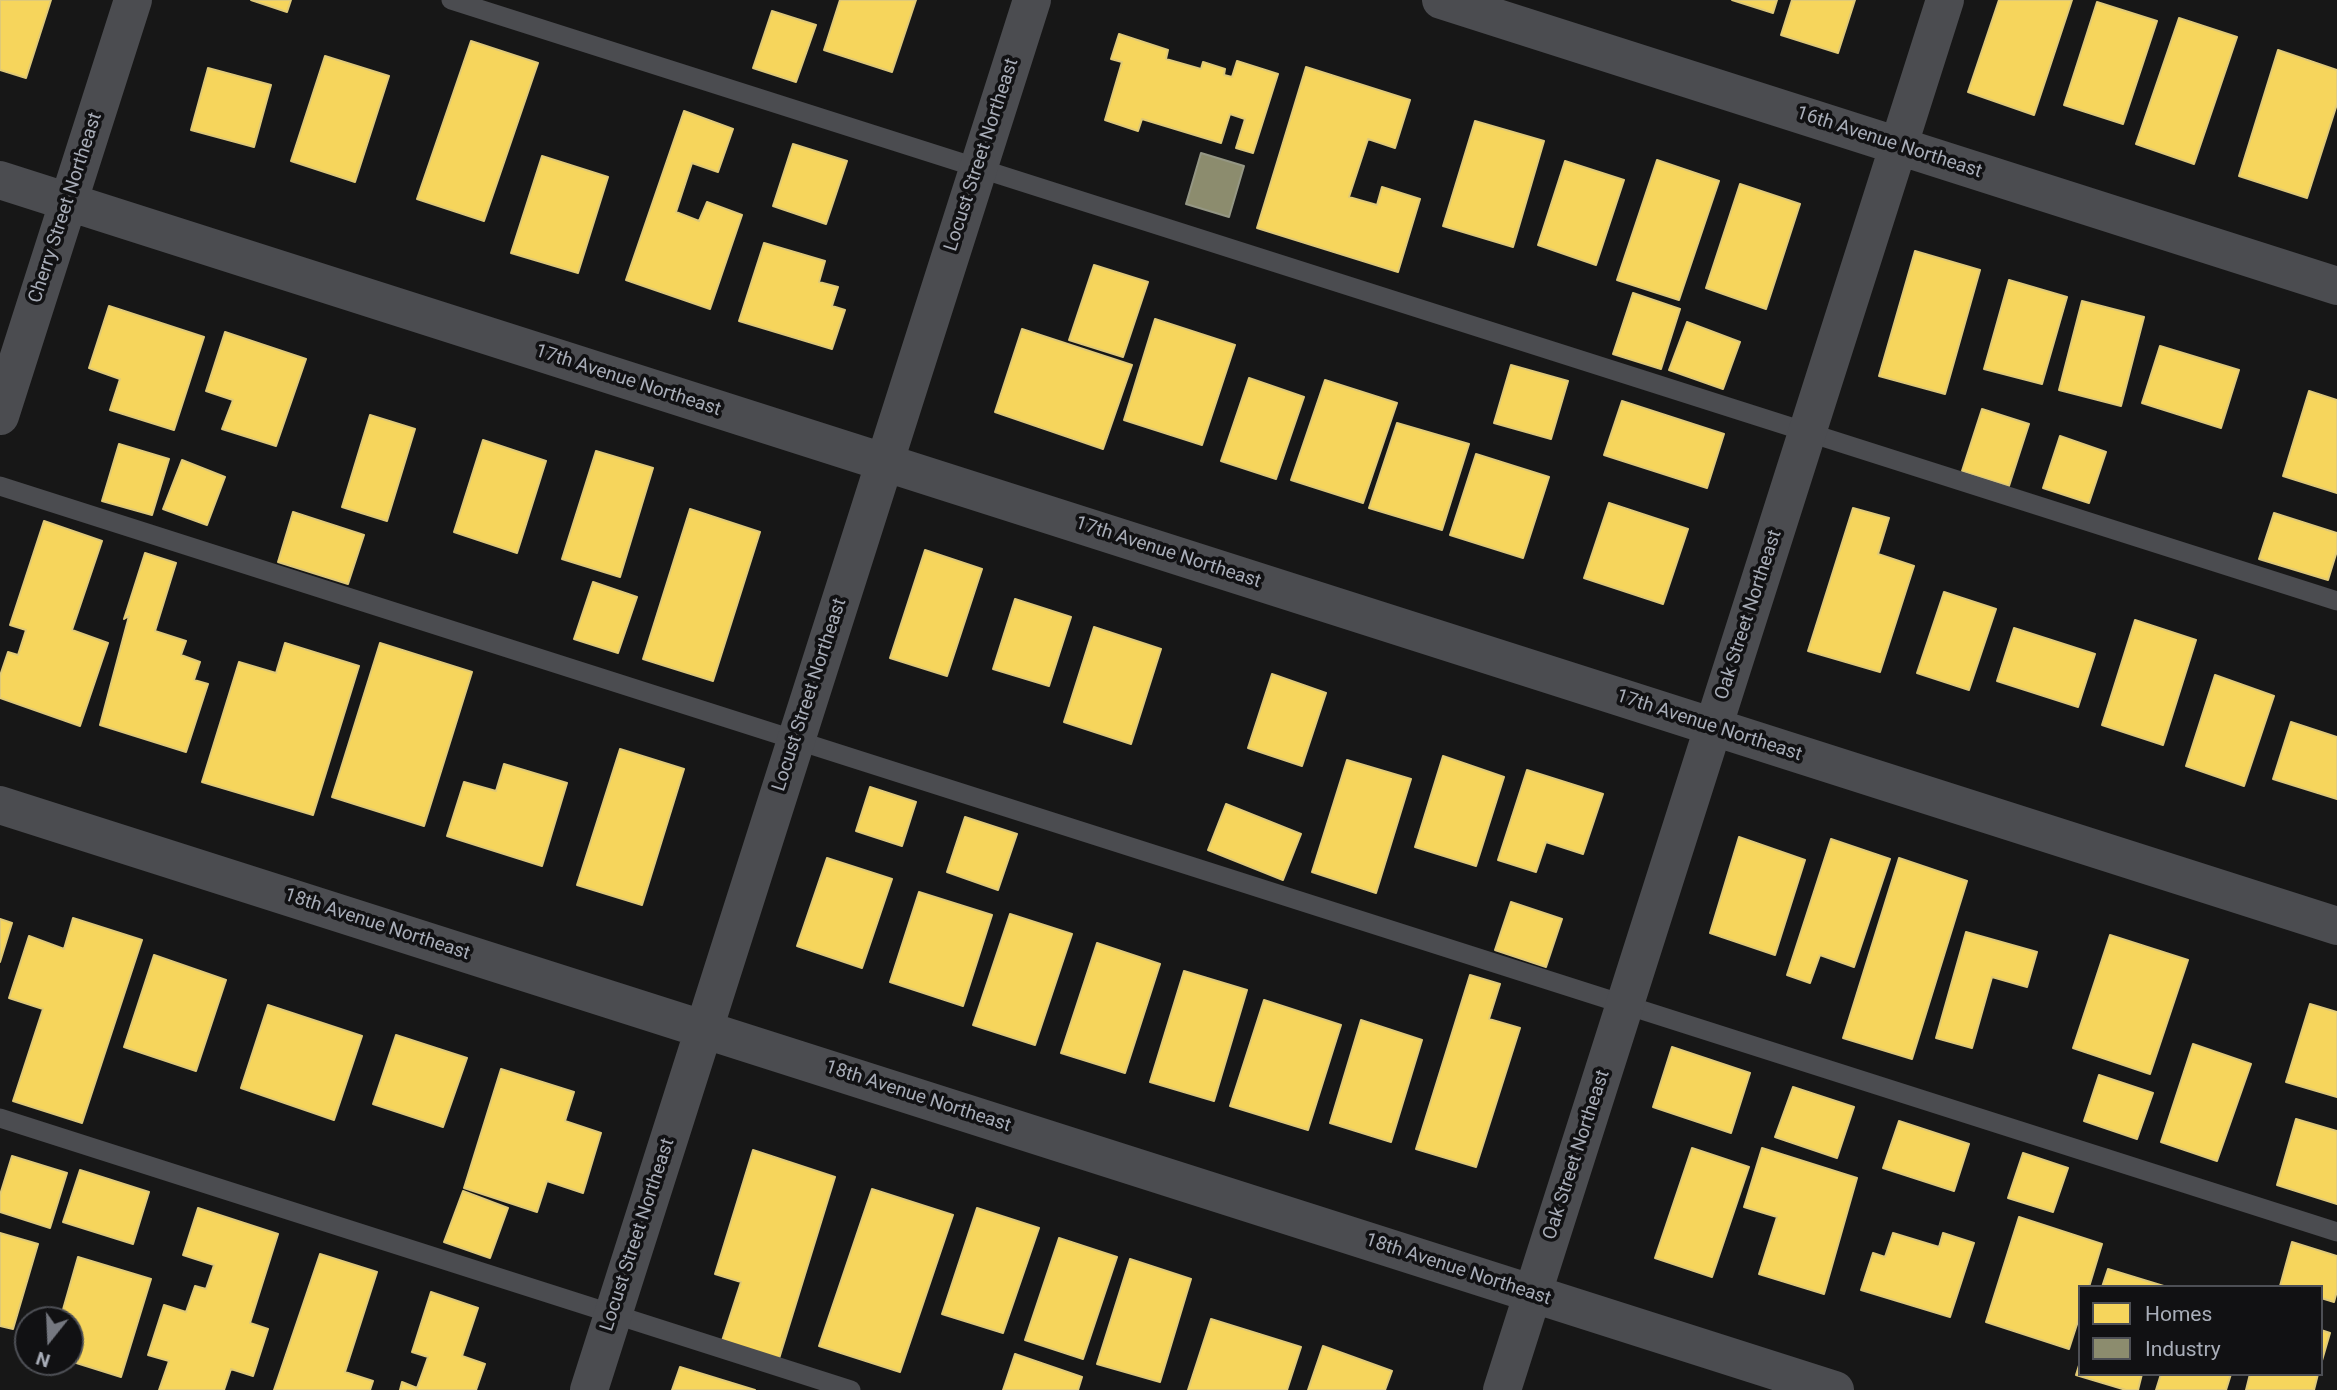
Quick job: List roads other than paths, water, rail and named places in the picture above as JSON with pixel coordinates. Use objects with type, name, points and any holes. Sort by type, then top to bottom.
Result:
[{"type":"street","name":"Cherry Street Northeast","points":[[0,416],[133,0]]},
{"type":"street","name":"Locust Street Northeast","points":[[589,1390],[1032,0]]},
{"type":"street","name":"16th Avenue Northeast","points":[[1441,0],[2337,286]]},
{"type":"street","name":"Oak Street Northeast","points":[[1502,1390],[1945,0]]},
{"type":"street","name":"17th Avenue Northeast","points":[[0,180],[2337,926]]},
{"type":"street","name":"18th Avenue Northeast","points":[[0,805],[1835,1390]]},
{"type":"lane","points":[[452,0],[2337,601]]},
{"type":"lane","points":[[0,486],[2337,1232]]},
{"type":"lane","points":[[0,1118],[852,1390]]}]
